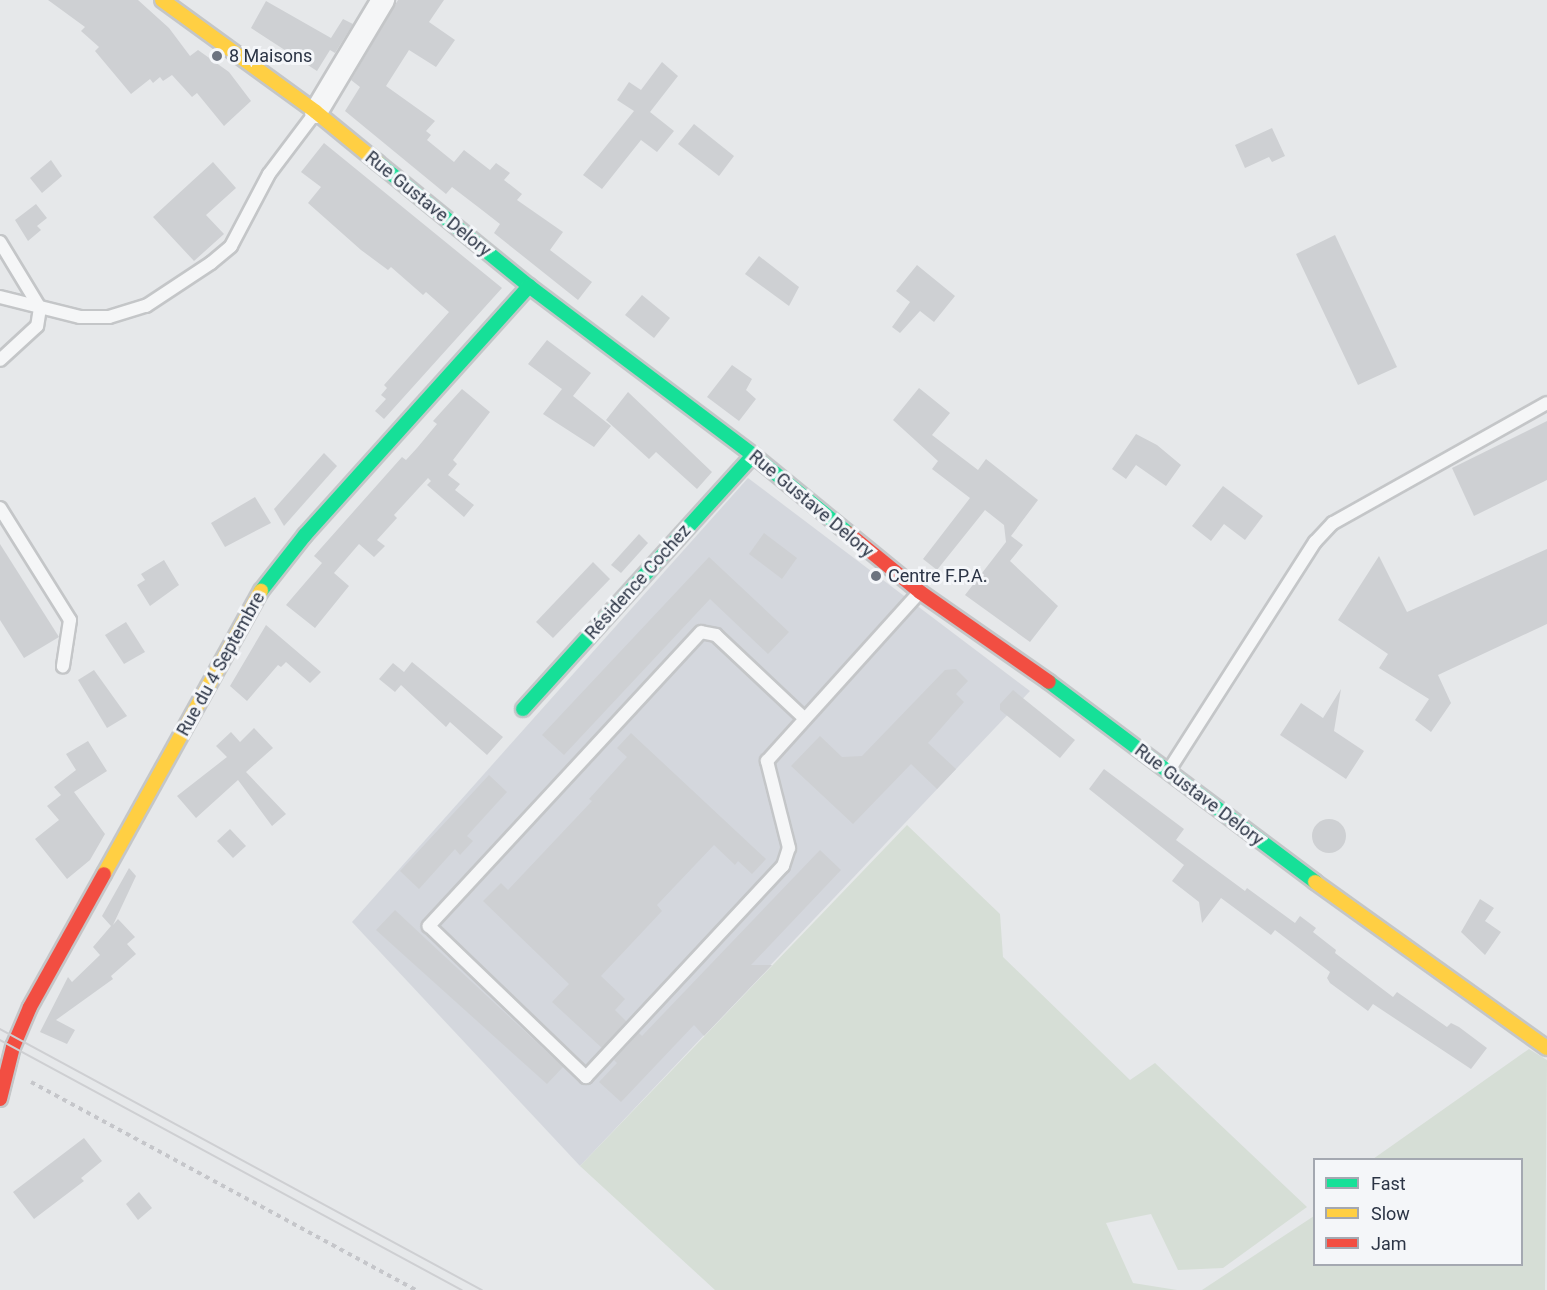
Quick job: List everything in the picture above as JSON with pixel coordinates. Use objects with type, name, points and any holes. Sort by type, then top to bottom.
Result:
[{"type":"street","name":"Rue Gustave Delory","points":[[162,0],[316,112],[529,286],[753,455],[920,592],[1169,771],[1333,896],[1547,1048]]},
{"type":"street","points":[[316,112],[384,0]]},
{"type":"street","name":"Rue du 4 Septembre","points":[[0,1099],[7,1069],[34,999],[263,588],[306,535],[529,286]]},
{"type":"street","name":"Résidence Cochez","points":[[523,709],[753,455]]},
{"type":"street","name":"Rue Gustave Delory","points":[[1471,993],[1547,1031]]},
{"type":"lane","points":[[0,297],[80,317],[109,316],[146,306],[211,263],[241,233],[269,174],[316,112]]},
{"type":"lane","points":[[0,242],[40,308],[37,326],[0,360]]},
{"type":"lane","points":[[1169,771],[1315,542],[1333,523],[1547,403]]},
{"type":"lane","points":[[0,508],[70,620],[63,666]]},
{"type":"lane","points":[[804,718],[716,635],[701,632],[429,926],[586,1077],[787,859],[789,848],[767,760],[920,592]]},
{"type":"path","points":[[7,1069],[415,1290]]},
{"type":"shaded area","points":[[748,478],[1030,691],[580,1166],[352,922]]},
{"type":"shaded area","points":[[907,825],[1000,914],[1003,957],[1130,1080],[1155,1063],[1307,1207],[1223,1268],[1178,1270],[1151,1214],[1106,1223],[1133,1283],[1177,1290],[715,1290],[580,1166]]},
{"type":"shaded area","points":[[1529,1049],[1547,1060],[1545,1290],[1202,1290],[1313,1217],[1313,1266],[1523,1266],[1523,1158],[1374,1158]]},
{"type":"building","points":[[48,0],[138,0],[169,28],[190,56],[198,50],[229,72],[251,101],[224,126],[197,93],[192,97],[172,75],[163,81],[160,77],[153,83],[150,79],[131,94],[95,51],[99,47],[81,31],[85,27]]},
{"type":"building","points":[[398,0],[444,0],[429,22],[455,40],[436,67],[409,50],[386,86],[435,121],[426,131],[431,135],[427,140],[454,162],[464,150],[490,170],[496,163],[510,173],[504,180],[522,194],[517,200],[563,232],[550,250],[592,282],[578,300],[494,233],[500,224],[452,187],[446,194],[345,111],[360,87],[351,80]]},
{"type":"building","points":[[266,1],[331,38],[343,19],[353,24],[335,53],[330,50],[317,71],[251,28]]},
{"type":"building","points":[[662,62],[678,76],[650,112],[674,131],[657,152],[641,140],[602,189],[583,175],[634,111],[617,100],[629,82],[641,90]]},
{"type":"building","points":[[694,124],[734,156],[719,176],[678,144]]},
{"type":"building","points":[[1272,128],[1285,156],[1272,162],[1269,157],[1245,168],[1235,145]]},
{"type":"building","points":[[324,143],[502,288],[384,419],[375,411],[386,399],[381,395],[387,388],[384,385],[449,312],[426,292],[423,295],[391,267],[388,270],[361,250],[308,203],[321,187],[301,172]]},
{"type":"building","points":[[51,160],[62,176],[42,193],[30,178]]},
{"type":"building","points":[[213,162],[236,188],[206,215],[224,234],[194,261],[153,217]]},
{"type":"building","points":[[36,204],[47,218],[37,226],[41,230],[28,241],[15,220]]},
{"type":"building","points":[[1335,235],[1397,367],[1358,385],[1296,254]]},
{"type":"building","points":[[759,256],[799,287],[789,306],[745,274]]},
{"type":"building","points":[[917,265],[955,296],[934,322],[920,311],[900,333],[892,327],[910,302],[896,291]]},
{"type":"building","points":[[642,295],[670,318],[654,338],[625,315]]},
{"type":"building","points":[[547,340],[591,373],[573,396],[611,426],[594,447],[543,414],[562,389],[528,364]]},
{"type":"building","points":[[732,365],[752,379],[746,390],[756,399],[739,421],[707,397]]},
{"type":"building","points":[[919,388],[950,413],[932,435],[978,470],[986,459],[1038,500],[1011,536],[1023,545],[1010,561],[1058,606],[1030,642],[965,595],[1006,542],[1004,525],[985,510],[937,570],[923,559],[970,498],[932,469],[938,461],[893,420]]},
{"type":"building","points":[[462,389],[490,412],[453,460],[457,464],[448,475],[460,484],[455,490],[474,505],[464,517],[427,485],[431,481],[428,478],[394,515],[397,518],[377,540],[385,546],[374,557],[359,544],[334,573],[349,586],[315,628],[286,605],[322,563],[314,556],[402,457],[406,460],[417,448],[437,424],[433,421]]},
{"type":"building","points":[[628,392],[712,472],[697,489],[656,452],[649,459],[606,420]]},
{"type":"building","points":[[1547,421],[1547,480],[1474,516],[1452,468]]},
{"type":"building","points":[[1136,434],[1157,445],[1181,465],[1166,486],[1136,465],[1126,479],[1112,469]]},
{"type":"building","points":[[324,453],[337,466],[284,526],[274,509]]},
{"type":"building","points":[[1223,486],[1263,516],[1245,540],[1224,524],[1211,541],[1192,526]]},
{"type":"building","points":[[255,497],[271,523],[225,547],[211,523]]},
{"type":"building","points":[[764,533],[797,558],[782,579],[749,554]]},
{"type":"building","points":[[639,534],[648,543],[621,573],[611,565]]},
{"type":"building","points":[[0,544],[59,637],[24,658],[0,620]]},
{"type":"building","points":[[1547,549],[1547,624],[1438,675],[1451,703],[1431,732],[1415,720],[1429,699],[1379,668],[1388,654],[1338,620],[1379,556],[1407,612]]},
{"type":"building","points":[[709,557],[789,632],[768,654],[710,599],[564,755],[542,735]]},
{"type":"building","points":[[164,560],[179,585],[150,606],[137,585],[145,580],[141,574]]},
{"type":"building","points":[[593,562],[610,579],[553,638],[536,622]]},
{"type":"building","points":[[126,622],[145,652],[124,664],[105,635]]},
{"type":"building","points":[[266,625],[321,672],[310,683],[286,662],[281,667],[278,665],[247,701],[230,686]]},
{"type":"building","points":[[412,662],[503,737],[487,755],[450,722],[446,727],[401,685],[395,692],[379,679],[393,663],[404,672]]},
{"type":"building","points":[[956,669],[968,681],[956,694],[964,702],[928,743],[956,769],[937,789],[911,764],[853,824],[791,766],[820,736],[842,757],[862,756],[945,670]]},
{"type":"building","points":[[94,670],[127,716],[107,728],[78,680]]},
{"type":"building","points":[[1341,689],[1334,731],[1364,751],[1346,779],[1280,735],[1301,703],[1323,718]]},
{"type":"building","points":[[1013,690],[1075,740],[1060,758],[1000,710],[1000,704]]},
{"type":"building","points":[[254,728],[273,748],[246,772],[286,814],[272,826],[238,780],[196,818],[177,796],[227,757],[216,746],[231,732],[240,742]]},
{"type":"building","points":[[631,733],[766,859],[752,874],[738,861],[735,865],[714,845],[657,905],[662,911],[601,976],[625,999],[615,1010],[627,1022],[602,1048],[552,1002],[569,984],[483,901],[501,883],[508,890],[592,801],[589,799],[627,757],[617,748]]},
{"type":"building","points":[[88,741],[107,771],[74,792],[105,834],[90,860],[67,879],[35,839],[59,820],[47,806],[61,795],[54,787],[76,770],[66,754]]},
{"type":"building","points":[[1104,769],[1184,829],[1176,840],[1245,891],[1247,888],[1295,923],[1300,916],[1316,928],[1313,932],[1336,950],[1335,953],[1393,997],[1397,992],[1447,1027],[1451,1023],[1459,1027],[1487,1048],[1471,1069],[1373,1004],[1368,1011],[1330,983],[1327,978],[1330,972],[1275,930],[1271,935],[1221,898],[1202,923],[1199,902],[1172,881],[1184,865],[1089,789]]},
{"type":"building","points":[[489,775],[507,792],[467,836],[473,841],[460,855],[455,849],[419,889],[400,871]]},
{"type":"building","points":[[1329,819],[1341,824],[1346,836],[1341,848],[1329,853],[1317,848],[1312,836],[1317,824]]},
{"type":"building","points":[[230,829],[246,846],[233,858],[217,841]]},
{"type":"building","points":[[820,850],[841,870],[751,965],[772,965],[704,1036],[694,1025],[621,1102],[599,1082],[617,1063],[614,1060],[639,1033],[642,1036]]},
{"type":"building","points":[[129,868],[136,876],[113,925],[118,919],[135,937],[127,944],[136,954],[111,976],[113,979],[56,1020],[75,1030],[67,1044],[40,1032],[68,977],[72,982],[100,955],[93,947],[111,926],[102,916]]},
{"type":"building","points":[[1480,899],[1494,908],[1485,921],[1501,932],[1485,955],[1461,932]]},
{"type":"building","points":[[395,910],[563,1067],[547,1084],[376,930]]},
{"type":"building","points":[[84,1138],[102,1161],[81,1178],[84,1181],[34,1219],[13,1192]]},
{"type":"building","points":[[139,1192],[152,1208],[138,1220],[126,1204]]},
{"type":"tram line","points":[[0,1029],[482,1290]]},
{"type":"tram line","points":[[0,1040],[462,1290]]},
{"type":"traffic: fast","points":[[377,162],[529,286],[753,455],[848,533]]},
{"type":"traffic: fast","points":[[261,591],[305,535],[529,286]]},
{"type":"traffic: fast","points":[[523,709],[753,455]]},
{"type":"traffic: fast","points":[[1049,682],[1315,882]]},
{"type":"traffic: slow","points":[[162,0],[316,112],[377,162]]},
{"type":"traffic: slow","points":[[104,874],[261,591]]},
{"type":"traffic: slow","points":[[1315,882],[1547,1048]]},
{"type":"traffic: jam","points":[[848,533],[920,592],[1049,682]]},
{"type":"traffic: jam","points":[[0,1099],[13,1047],[30,1007],[104,874]]},
{"type":"place","name":"8 Maisons","points":[[217,56]]},
{"type":"place","name":"Centre F.P.A.","points":[[876,576]]}]
